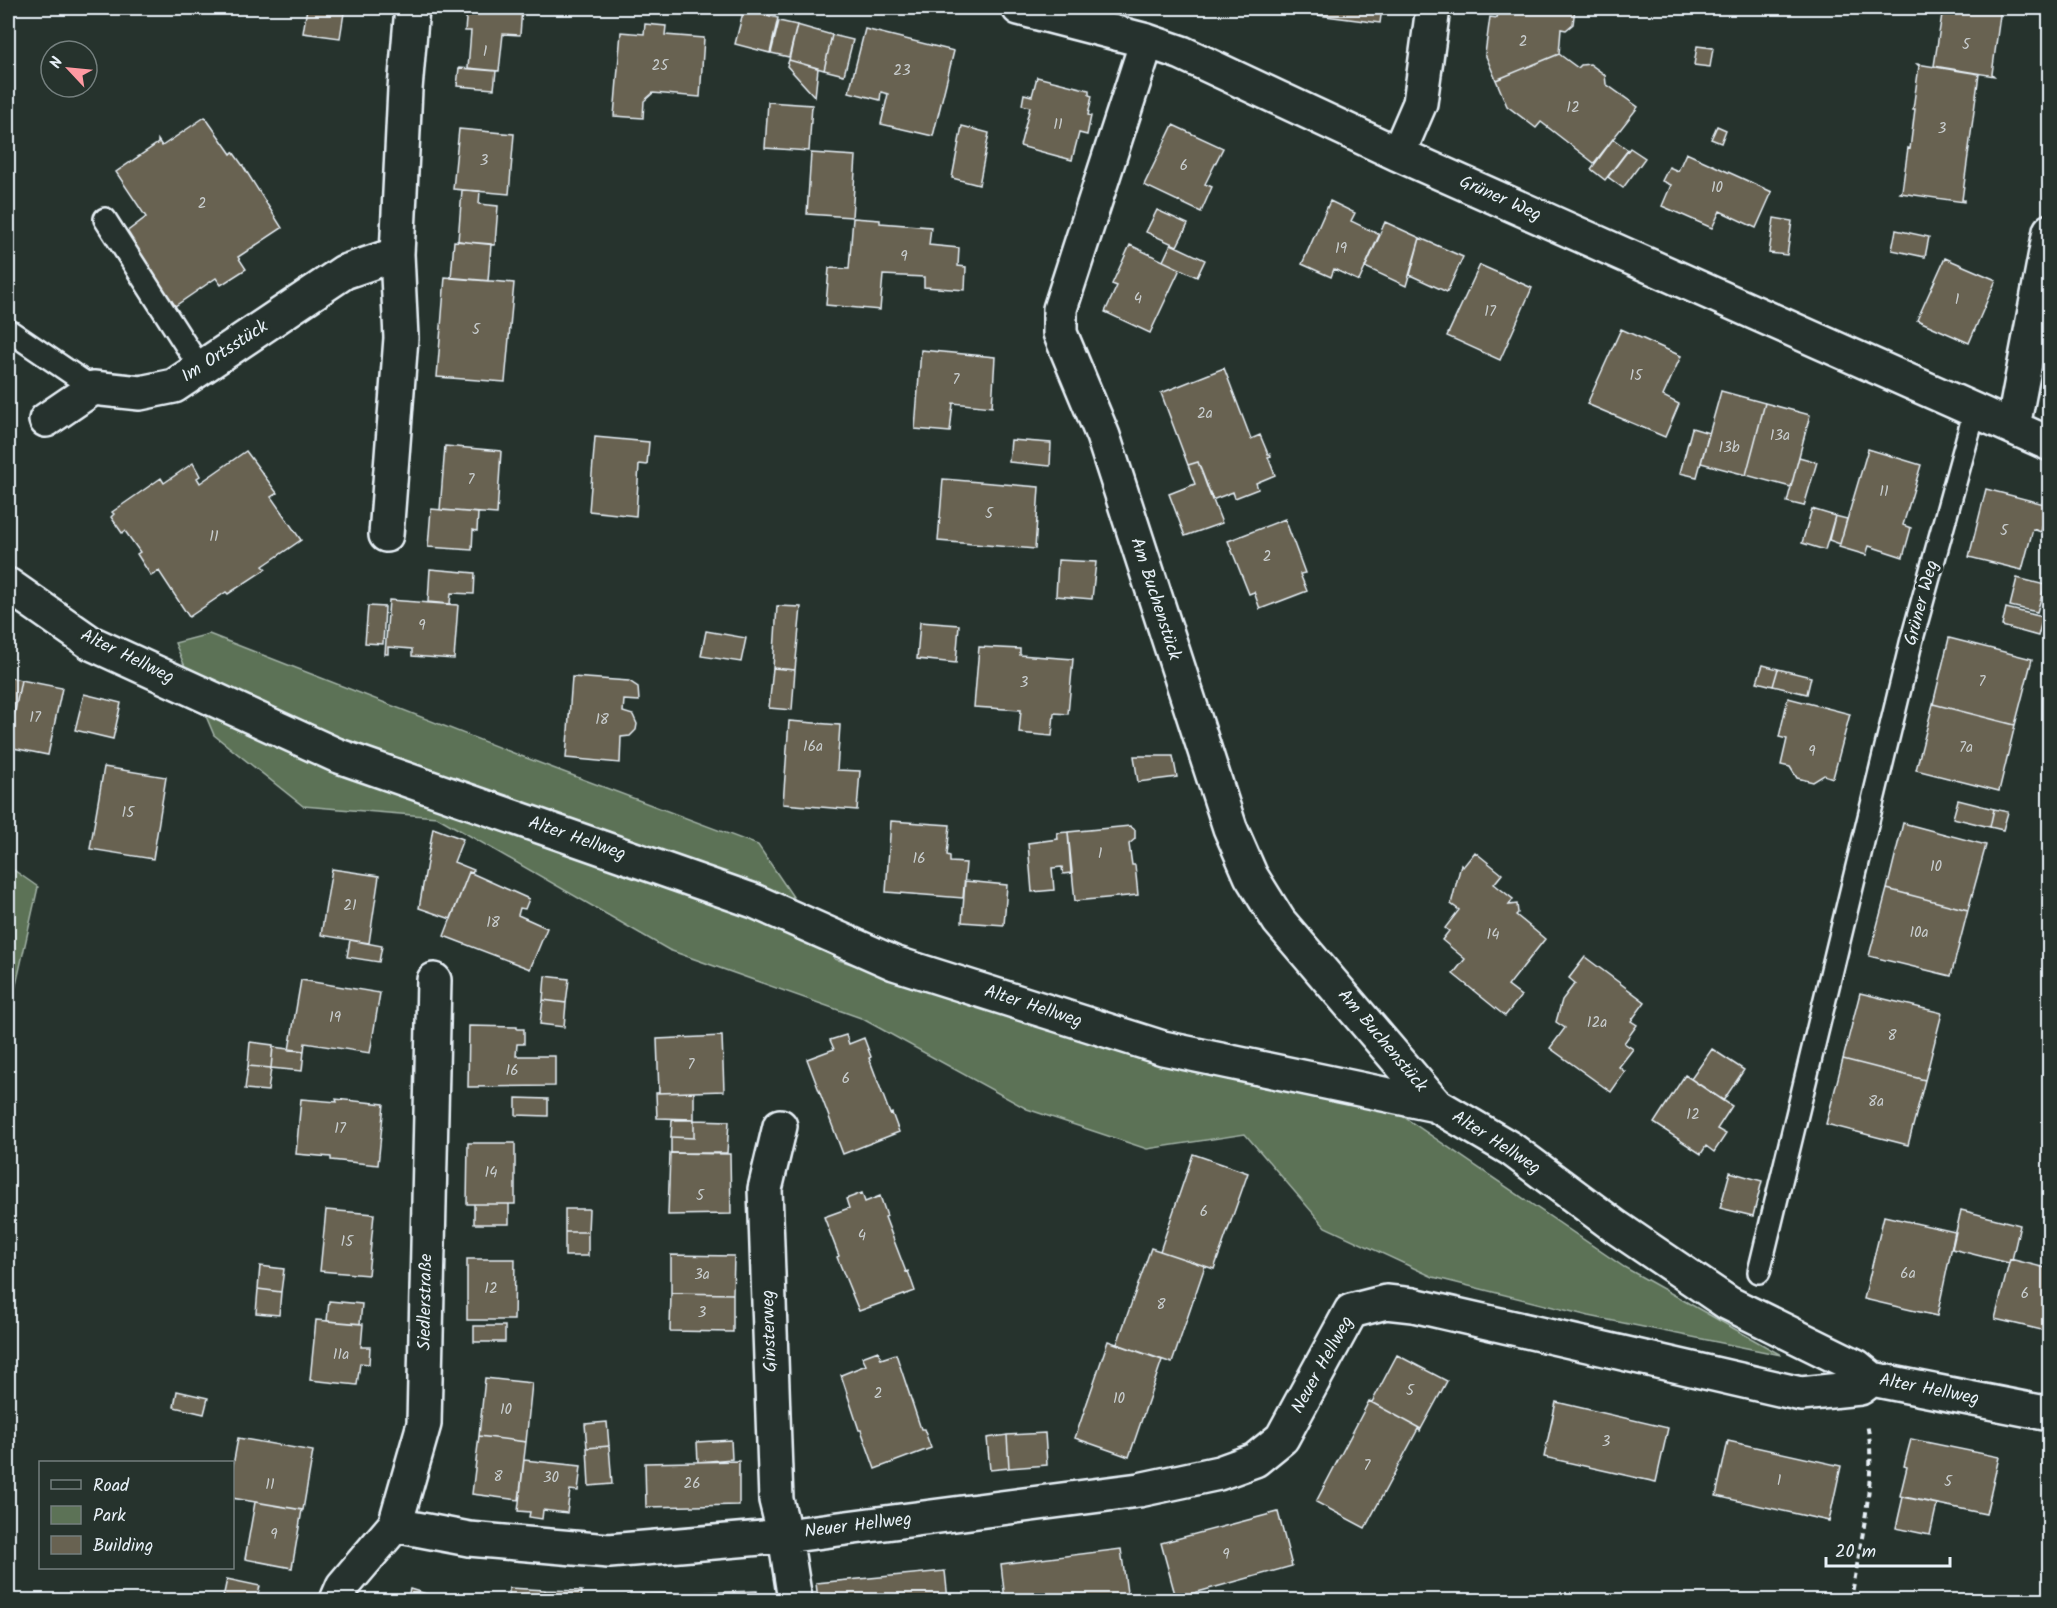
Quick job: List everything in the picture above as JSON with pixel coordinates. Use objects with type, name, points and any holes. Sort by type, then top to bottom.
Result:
[{"type":"street","points":[[386,535],[400,338],[397,254],[405,89],[412,8]]},
{"type":"street","name":"Grüner Weg","points":[[1019,8],[1147,41],[1182,53],[1398,154],[2049,444]]},
{"type":"street","points":[[1398,154],[1420,103],[1433,8]]},
{"type":"street","name":"Am Buchenstück","points":[[1147,41],[1060,309],[1060,333],[1102,436],[1230,828],[1251,876],[1279,921],[1436,1105]]},
{"type":"street","points":[[2013,428],[2049,231]]},
{"type":"street","name":"Im Ortsstück","points":[[93,388],[140,393],[174,386],[344,272],[397,254]]},
{"type":"street","points":[[46,420],[93,388]]},
{"type":"street","name":"Alter Hellweg","points":[[8,585],[91,643],[336,754],[754,901],[894,963],[1163,1048],[1436,1105],[1511,1149],[1616,1227],[1728,1303],[1856,1366],[1866,1383],[2049,1414]]},
{"type":"street","name":"Siedlerstraße","points":[[337,1600],[343,1586],[395,1525],[424,1424],[434,980]]},
{"type":"street","name":"Ginsterweg","points":[[780,1126],[765,1189],[776,1500],[785,1536]]},
{"type":"street","name":"Neuer Hellweg","points":[[395,1525],[469,1539],[609,1551],[785,1536],[1139,1490],[1219,1473],[1255,1460],[1282,1438],[1351,1311],[1386,1302],[1413,1305],[1801,1394],[1866,1383]]},
{"type":"street","name":"Neuer Hellweg","points":[[785,1536],[795,1600]]},
{"type":"lane","points":[[105,219],[201,369]]},
{"type":"lane","points":[[8,330],[93,388]]},
{"type":"lane","name":"Grüner Weg","points":[[1759,1272],[1912,639],[1975,410]]},
{"type":"path","points":[[1851,1600],[1870,1481],[1866,1383]]},
{"type":"green space","points":[[209,634],[521,756],[758,845],[835,959],[1165,1058],[1392,1109],[1624,1267],[1781,1355],[1589,1316],[1433,1277],[1325,1227],[1245,1134],[1147,1149],[1027,1109],[861,1018],[669,950],[437,817],[303,806],[214,735],[175,643]]},
{"type":"green space","points":[[8,866],[38,887],[11,1007],[8,1043]]},
{"type":"building","points":[[307,8],[344,13],[340,38],[303,33]]},
{"type":"building","points":[[467,8],[522,8],[520,35],[503,34],[499,71],[468,68],[471,31],[465,31]]},
{"type":"building","points":[[1311,8],[1382,8],[1380,23],[1310,14]]},
{"type":"building","points":[[1498,8],[1575,8],[1573,24],[1566,30],[1561,29],[1559,54],[1496,80],[1485,54],[1490,17],[1497,18]]},
{"type":"building","points":[[1943,8],[2001,8],[1992,74],[1994,76],[1934,66]]},
{"type":"building","points":[[744,9],[778,18],[770,53],[735,44]]},
{"type":"building","points":[[779,21],[797,25],[789,57],[771,53]]},
{"type":"building","points":[[645,24],[666,26],[665,35],[704,38],[700,97],[653,93],[644,101],[643,118],[614,116],[621,32],[644,34]]},
{"type":"building","points":[[797,25],[832,35],[824,70],[789,60]]},
{"type":"building","points":[[865,29],[954,51],[933,136],[881,124],[888,94],[881,92],[880,100],[849,92]]},
{"type":"building","points":[[832,35],[853,40],[844,75],[824,70]]},
{"type":"building","points":[[1697,46],[1713,48],[1710,67],[1694,65]]},
{"type":"building","points":[[1559,54],[1578,68],[1581,65],[1590,64],[1605,75],[1606,84],[1638,107],[1594,163],[1541,122],[1536,128],[1507,106],[1496,80]]},
{"type":"building","points":[[789,60],[818,68],[815,97],[787,66]]},
{"type":"building","points":[[1917,64],[1979,74],[1962,200],[1964,202],[1900,193],[1908,148],[1910,149],[1919,66]]},
{"type":"building","points":[[459,68],[496,71],[494,89],[457,86]]},
{"type":"building","points":[[1037,77],[1089,90],[1089,95],[1092,96],[1087,135],[1079,133],[1072,160],[1020,146],[1030,107],[1022,105],[1024,94],[1032,96]]},
{"type":"building","points":[[768,102],[812,105],[809,151],[765,148]]},
{"type":"building","points":[[205,117],[231,154],[233,152],[243,166],[282,228],[238,257],[246,269],[221,285],[216,278],[175,306],[141,256],[121,236],[146,217],[116,172],[158,143],[158,140],[162,146]]},
{"type":"building","points":[[1173,125],[1223,148],[1205,184],[1212,187],[1201,212],[1144,185]]},
{"type":"building","points":[[962,126],[989,133],[979,185],[952,178]]},
{"type":"building","points":[[1717,126],[1726,130],[1721,143],[1711,139]]},
{"type":"building","points":[[459,129],[514,134],[509,194],[453,189]]},
{"type":"building","points":[[1613,139],[1628,150],[1605,180],[1591,169]]},
{"type":"building","points":[[1630,148],[1645,158],[1623,188],[1608,177]]},
{"type":"building","points":[[811,153],[856,156],[852,217],[807,214]]},
{"type":"building","points":[[1686,153],[1772,192],[1756,228],[1720,211],[1712,228],[1662,206],[1671,185],[1662,181],[1669,167],[1678,171]]},
{"type":"building","points":[[462,190],[480,191],[479,204],[498,206],[495,245],[458,241]]},
{"type":"building","points":[[1330,201],[1355,213],[1351,221],[1380,235],[1359,281],[1334,269],[1331,277],[1302,264]]},
{"type":"building","points":[[1157,210],[1188,224],[1177,246],[1146,232]]},
{"type":"building","points":[[853,218],[880,220],[880,223],[931,227],[929,245],[959,248],[958,266],[966,267],[965,290],[924,287],[924,277],[883,275],[880,310],[826,305],[829,268],[849,269]]},
{"type":"building","points":[[1774,218],[1792,221],[1787,255],[1769,253]]},
{"type":"building","points":[[1385,222],[1420,238],[1406,286],[1365,267]]},
{"type":"building","points":[[1896,230],[1929,237],[1925,257],[1892,250]]},
{"type":"building","points":[[1420,238],[1463,257],[1447,292],[1410,275]]},
{"type":"building","points":[[454,241],[491,244],[488,281],[451,278]]},
{"type":"building","points":[[1171,244],[1205,260],[1197,277],[1163,261]]},
{"type":"building","points":[[1130,245],[1180,269],[1150,333],[1105,312],[1117,286],[1112,284]]},
{"type":"building","points":[[1945,258],[1996,280],[1969,343],[1917,320]]},
{"type":"building","points":[[1480,265],[1532,288],[1500,360],[1447,336]]},
{"type":"building","points":[[445,277],[514,283],[505,382],[437,377]]},
{"type":"building","points":[[1621,329],[1681,356],[1663,396],[1679,404],[1665,437],[1587,404]]},
{"type":"building","points":[[921,350],[995,357],[992,407],[953,403],[950,432],[915,429]]},
{"type":"building","points":[[1224,368],[1251,439],[1260,435],[1271,456],[1268,457],[1275,475],[1256,483],[1258,489],[1235,498],[1233,492],[1212,500],[1198,462],[1188,465],[1161,393]]},
{"type":"building","points":[[1721,391],[1765,403],[1746,475],[1701,463]]},
{"type":"building","points":[[1765,403],[1810,415],[1791,487],[1746,475]]},
{"type":"building","points":[[1692,428],[1709,433],[1697,477],[1680,473]]},
{"type":"building","points":[[595,437],[649,442],[647,465],[639,464],[636,516],[589,511]]},
{"type":"building","points":[[1011,440],[1051,443],[1050,466],[1009,462]]},
{"type":"building","points":[[445,446],[501,451],[497,514],[440,510]]},
{"type":"building","points":[[1868,449],[1921,465],[1903,525],[1911,528],[1903,557],[1869,546],[1866,555],[1839,547]]},
{"type":"building","points":[[246,451],[277,493],[271,497],[301,540],[263,566],[266,569],[189,617],[159,571],[151,576],[137,554],[140,552],[125,531],[122,533],[111,517],[114,514],[112,512],[161,478],[164,483],[193,463],[200,476],[197,478],[200,483]]},
{"type":"building","points":[[1799,457],[1817,462],[1804,506],[1787,502]]},
{"type":"building","points":[[1198,462],[1222,523],[1185,536],[1169,494],[1195,484],[1188,465]]},
{"type":"building","points":[[943,479],[1039,487],[1035,549],[938,541]]},
{"type":"building","points":[[1986,489],[2048,505],[2041,532],[2033,529],[2022,570],[1969,557]]},
{"type":"building","points":[[431,509],[478,513],[477,531],[473,530],[472,550],[428,547]]},
{"type":"building","points":[[1812,509],[1835,516],[1825,550],[1802,543]]},
{"type":"building","points":[[1835,516],[1847,519],[1840,544],[1829,540]]},
{"type":"building","points":[[1285,519],[1305,573],[1300,574],[1307,591],[1260,609],[1254,592],[1249,594],[1228,541]]},
{"type":"building","points":[[1058,560],[1096,562],[1092,599],[1056,596]]},
{"type":"building","points":[[430,569],[475,573],[474,594],[451,593],[450,604],[428,602]]},
{"type":"building","points":[[2017,578],[2045,585],[2037,612],[2010,606]]},
{"type":"building","points":[[389,600],[458,605],[454,659],[412,656],[412,649],[388,647],[388,654],[385,654]]},
{"type":"building","points":[[368,606],[385,607],[383,644],[365,643]]},
{"type":"building","points":[[777,606],[801,607],[795,670],[773,668]]},
{"type":"building","points":[[2006,608],[2043,617],[2038,636],[2002,626]]},
{"type":"building","points":[[920,622],[959,625],[956,663],[917,659]]},
{"type":"building","points":[[706,631],[746,638],[741,662],[701,656]]},
{"type":"building","points":[[1949,638],[2032,659],[2015,725],[1933,704]]},
{"type":"building","points":[[979,647],[1020,649],[1020,655],[1073,659],[1068,714],[1054,713],[1052,736],[1019,733],[1021,710],[974,707]]},
{"type":"building","points":[[1763,665],[1778,669],[1773,686],[1757,682]]},
{"type":"building","points":[[773,668],[795,670],[792,710],[769,708]]},
{"type":"building","points":[[1778,669],[1811,677],[1807,694],[1773,686]]},
{"type":"building","points":[[8,677],[21,680],[8,747]]},
{"type":"building","points":[[572,677],[629,681],[638,687],[639,701],[624,700],[623,712],[633,715],[637,724],[636,730],[630,736],[621,737],[620,763],[566,758]]},
{"type":"building","points":[[21,680],[62,688],[48,755],[8,747]]},
{"type":"building","points":[[84,694],[121,703],[113,739],[75,730]]},
{"type":"building","points":[[1788,698],[1850,714],[1833,778],[1824,775],[1813,782],[1797,778],[1790,767],[1781,765],[1787,739],[1779,737]]},
{"type":"building","points":[[1933,704],[2015,725],[1999,791],[1916,770]]},
{"type":"building","points":[[789,721],[840,725],[837,770],[860,771],[857,810],[783,804]]},
{"type":"building","points":[[1134,756],[1173,756],[1177,777],[1138,782]]},
{"type":"building","points":[[104,767],[166,777],[153,859],[90,849]]},
{"type":"building","points":[[1958,800],[1994,809],[1990,827],[1953,818]]},
{"type":"building","points":[[1994,809],[2008,812],[2003,830],[1990,827]]},
{"type":"building","points":[[891,821],[950,825],[947,855],[950,856],[950,862],[966,863],[963,898],[886,892]]},
{"type":"building","points":[[1903,823],[1986,845],[1968,910],[1887,889]]},
{"type":"building","points":[[1130,826],[1135,830],[1135,839],[1129,844],[1132,865],[1135,865],[1138,895],[1075,901],[1068,832]]},
{"type":"building","points":[[433,828],[463,839],[454,862],[474,870],[472,873],[469,872],[451,919],[419,908]]},
{"type":"building","points":[[1068,832],[1071,873],[1063,874],[1062,867],[1052,868],[1054,890],[1032,892],[1028,843],[1058,839],[1057,833]]},
{"type":"building","points":[[1475,852],[1502,874],[1494,884],[1513,899],[1509,905],[1517,904],[1518,913],[1516,915],[1545,939],[1508,986],[1521,996],[1505,1016],[1453,974],[1465,959],[1442,940],[1449,931],[1445,928],[1459,910],[1451,904],[1461,865],[1463,867]]},
{"type":"building","points":[[332,869],[379,876],[369,943],[321,935]]},
{"type":"building","points":[[469,872],[529,899],[525,909],[520,908],[518,915],[547,928],[530,969],[444,936]]},
{"type":"building","points":[[965,881],[1007,885],[1004,925],[962,922]]},
{"type":"building","points":[[1887,889],[1968,910],[1951,976],[1869,956]]},
{"type":"building","points":[[350,940],[382,946],[379,962],[347,957]]},
{"type":"building","points":[[1585,957],[1645,1002],[1631,1021],[1637,1025],[1624,1043],[1633,1049],[1619,1067],[1625,1072],[1611,1092],[1550,1048],[1565,1028],[1556,1022],[1562,1000],[1575,983],[1569,978]]},
{"type":"building","points":[[545,976],[569,979],[566,1003],[543,1000]]},
{"type":"building","points":[[301,980],[380,993],[370,1053],[305,1043],[304,1051],[289,1050]]},
{"type":"building","points":[[1860,993],[1942,1013],[1925,1080],[1843,1059]]},
{"type":"building","points":[[543,1000],[566,1003],[564,1027],[540,1024]]},
{"type":"building","points":[[469,1026],[524,1029],[524,1044],[517,1044],[516,1056],[555,1056],[555,1086],[468,1087]]},
{"type":"building","points":[[846,1035],[849,1044],[864,1038],[871,1057],[869,1058],[899,1132],[843,1154],[807,1059],[834,1049],[830,1040]]},
{"type":"building","points":[[722,1036],[724,1091],[659,1093],[657,1039]]},
{"type":"building","points":[[250,1042],[273,1045],[271,1068],[248,1066]]},
{"type":"building","points":[[273,1047],[304,1051],[302,1071],[271,1068]]},
{"type":"building","points":[[1712,1049],[1744,1070],[1723,1101],[1691,1079]]},
{"type":"building","points":[[1843,1059],[1925,1080],[1908,1145],[1826,1124]]},
{"type":"building","points":[[248,1066],[271,1068],[268,1091],[245,1089]]},
{"type":"building","points":[[1685,1075],[1732,1106],[1717,1129],[1726,1134],[1714,1152],[1706,1146],[1701,1154],[1654,1123]]},
{"type":"building","points":[[694,1092],[694,1119],[657,1118],[656,1093]]},
{"type":"building","points":[[516,1098],[548,1099],[548,1116],[516,1115]]},
{"type":"building","points":[[301,1099],[337,1102],[336,1099],[384,1104],[378,1165],[296,1154]]},
{"type":"building","points":[[672,1120],[694,1120],[694,1138],[671,1137]]},
{"type":"building","points":[[694,1120],[729,1121],[727,1153],[671,1153],[671,1137],[694,1138]]},
{"type":"building","points":[[468,1143],[515,1143],[515,1204],[467,1204]]},
{"type":"building","points":[[670,1153],[730,1154],[731,1214],[668,1215]]},
{"type":"building","points":[[1193,1154],[1248,1173],[1214,1269],[1160,1251]]},
{"type":"building","points":[[1730,1172],[1762,1181],[1753,1216],[1720,1208]]},
{"type":"building","points":[[862,1193],[865,1202],[880,1196],[887,1216],[885,1217],[915,1291],[859,1311],[824,1217],[849,1208],[846,1199]]},
{"type":"building","points":[[474,1204],[509,1204],[509,1224],[474,1224]]},
{"type":"building","points":[[565,1209],[589,1209],[588,1232],[565,1232]]},
{"type":"building","points":[[326,1210],[374,1214],[368,1275],[320,1271]]},
{"type":"building","points":[[1961,1210],[2020,1225],[2012,1260],[2010,1259],[2009,1263],[1952,1249]]},
{"type":"building","points":[[1884,1216],[1955,1232],[1937,1316],[1864,1299]]},
{"type":"building","points":[[565,1232],[588,1232],[588,1256],[565,1256]]},
{"type":"building","points":[[1151,1248],[1205,1266],[1172,1363],[1117,1344]]},
{"type":"building","points":[[671,1255],[734,1256],[733,1294],[671,1293]]},
{"type":"building","points":[[467,1259],[515,1259],[514,1320],[467,1320]]},
{"type":"building","points":[[2010,1259],[2050,1269],[2050,1332],[1995,1319]]},
{"type":"building","points":[[260,1266],[284,1269],[281,1292],[258,1289]]},
{"type":"building","points":[[258,1289],[281,1292],[279,1315],[256,1313]]},
{"type":"building","points":[[671,1293],[733,1294],[733,1332],[670,1331]]},
{"type":"building","points":[[329,1301],[362,1304],[360,1324],[327,1321]]},
{"type":"building","points":[[316,1320],[363,1324],[361,1347],[370,1347],[369,1364],[360,1363],[357,1385],[310,1380]]},
{"type":"building","points":[[474,1326],[505,1326],[505,1342],[474,1342]]},
{"type":"building","points":[[1108,1341],[1162,1360],[1129,1457],[1075,1438]]},
{"type":"building","points":[[878,1351],[881,1359],[896,1354],[921,1429],[924,1429],[931,1448],[875,1469],[841,1375],[866,1365],[862,1357]]},
{"type":"building","points":[[1397,1355],[1447,1381],[1421,1429],[1369,1401],[1372,1402]]},
{"type":"building","points":[[485,1378],[532,1383],[526,1442],[479,1436]]},
{"type":"building","points":[[177,1391],[208,1398],[204,1414],[174,1407]]},
{"type":"building","points":[[1369,1401],[1421,1429],[1420,1431],[1418,1429],[1365,1528],[1316,1502]]},
{"type":"building","points":[[1556,1402],[1668,1428],[1656,1482],[1544,1457]]},
{"type":"building","points":[[607,1422],[609,1446],[587,1448],[585,1424]]},
{"type":"building","points":[[1045,1433],[1047,1465],[1009,1468],[1007,1435]]},
{"type":"building","points":[[1007,1435],[1009,1468],[990,1470],[987,1438]]},
{"type":"building","points":[[479,1436],[526,1442],[519,1500],[472,1494]]},
{"type":"building","points":[[238,1438],[313,1451],[303,1510],[234,1498],[234,1461]]},
{"type":"building","points":[[1911,1439],[1999,1457],[1986,1514],[1900,1496]]},
{"type":"building","points":[[731,1440],[732,1459],[698,1462],[697,1442]]},
{"type":"building","points":[[1728,1441],[1841,1466],[1829,1521],[1716,1496]]},
{"type":"building","points":[[609,1446],[612,1484],[589,1486],[587,1448]]},
{"type":"building","points":[[524,1460],[581,1466],[578,1491],[570,1490],[567,1513],[543,1510],[542,1519],[529,1517],[530,1512],[518,1511]]},
{"type":"building","points":[[739,1461],[739,1505],[646,1507],[645,1463]]},
{"type":"building","points":[[1903,1497],[1937,1504],[1930,1535],[1896,1528]]},
{"type":"building","points":[[255,1502],[302,1510],[292,1568],[245,1559]]},
{"type":"building","points":[[1278,1512],[1292,1566],[1176,1598],[1161,1543]]},
{"type":"building","points":[[1121,1549],[1128,1600],[1005,1600],[1001,1564]]},
{"type":"building","points":[[945,1571],[948,1600],[818,1600],[816,1583]]},
{"type":"building","points":[[227,1579],[260,1586],[256,1600],[223,1598]]},
{"type":"building","points":[[509,1588],[545,1590],[545,1600],[509,1600]]},
{"type":"building","points":[[410,1589],[446,1600],[407,1600]]},
{"type":"building","points":[[545,1590],[582,1591],[581,1600],[545,1600]]},
{"type":"building","points":[[757,1591],[757,1600],[627,1600],[627,1595]]}]
